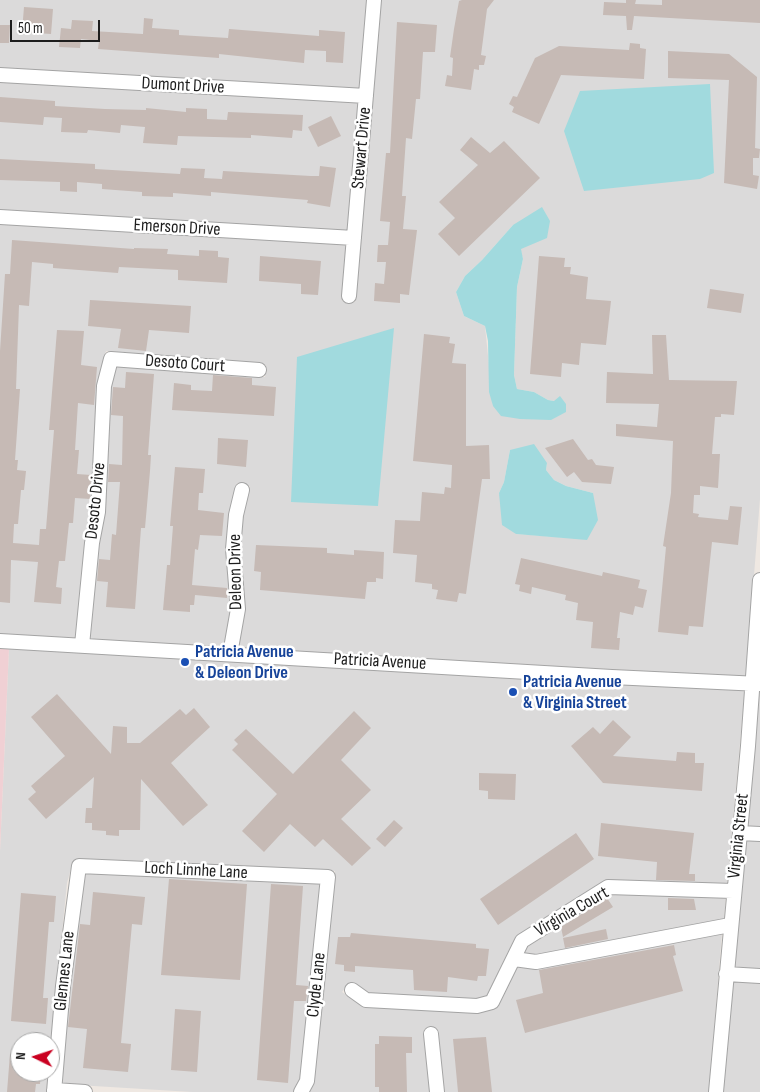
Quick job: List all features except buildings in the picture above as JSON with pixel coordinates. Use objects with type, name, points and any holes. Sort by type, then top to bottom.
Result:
[{"type":"street","name":"Stewart Drive","points":[[349,296],[374,0]]},
{"type":"street","name":"Dumont Drive","points":[[0,75],[366,96]]},
{"type":"street","name":"Emerson Drive","points":[[0,217],[354,238]]},
{"type":"street","name":"Desoto Court","points":[[111,359],[259,370]]},
{"type":"street","name":"Desoto Drive","points":[[82,645],[92,543],[100,494],[104,386],[111,359]]},
{"type":"street","name":"Deleon Drive","points":[[230,654],[238,609],[233,550],[236,515],[242,490]]},
{"type":"street","name":"Virginia Street","points":[[716,1092],[733,891],[756,683],[760,580]]},
{"type":"street","name":"Patricia Avenue","points":[[0,641],[756,683]]},
{"type":"street","points":[[740,833],[760,834]]},
{"type":"street","name":"Loch Linnhe Lane","points":[[75,879],[78,866],[328,877]]},
{"type":"street","name":"Clyde Lane","points":[[301,1092],[307,1081],[328,877]]},
{"type":"street","name":"Glennes Lane","points":[[54,1091],[75,879]]},
{"type":"street","name":"Virginia Court","points":[[352,990],[366,1000],[477,1006],[492,1002],[522,941],[608,888],[733,891]]},
{"type":"street","name":"Virginia Court","points":[[514,958],[536,962],[730,925]]},
{"type":"street","points":[[726,974],[760,976]]},
{"type":"street","points":[[431,1034],[437,1092]]},
{"type":"street","points":[[54,1091],[85,1092]]},
{"type":"shaded area","points":[[0,0],[367,0],[360,90],[0,68]]},
{"type":"shaded area","points":[[381,0],[760,0],[760,499],[746,677],[238,648],[245,609],[240,550],[243,516],[250,486],[237,483],[229,515],[226,549],[231,609],[224,647],[90,639],[98,544],[105,513],[111,387],[117,365],[265,377],[266,365],[106,351],[97,386],[91,511],[85,542],[76,638],[0,634],[0,223],[346,244],[342,301],[355,302]],"holes":[[[513,225],[523,259],[517,287],[514,375],[517,389],[534,392],[548,400],[554,401],[493,406],[485,326],[464,316],[456,292],[465,276]],[[510,450],[547,463],[546,470],[554,480],[566,486],[593,493],[587,539],[516,534],[499,493],[504,482]]]},
{"type":"shaded area","points":[[0,81],[359,102],[347,231],[0,211]]},
{"type":"shaded area","points":[[0,647],[9,648],[0,851]]},
{"type":"shaded area","points":[[9,648],[745,689],[727,885],[608,881],[508,952],[487,996],[476,1000],[368,993],[350,982],[342,992],[362,1005],[498,1004],[518,965],[722,933],[709,1092],[444,1092],[437,1028],[424,1029],[430,1092],[309,1092],[314,1081],[335,871],[79,860],[72,865],[67,883],[52,1032],[10,1032],[10,1082],[48,1082],[47,1092],[0,1092],[0,851]]},
{"type":"shaded area","points":[[759,690],[760,828],[748,828]]},
{"type":"shaded area","points":[[746,840],[760,841],[760,970],[733,968]]},
{"type":"shaded area","points":[[84,872],[320,883],[300,1079],[293,1092],[192,1092],[61,1084],[70,987]]},
{"type":"shaded area","points":[[610,894],[726,897],[724,920],[536,955],[524,954],[528,945]]},
{"type":"shaded area","points":[[732,981],[760,982],[760,1092],[723,1092]]},
{"type":"water","points":[[710,84],[714,173],[700,179],[584,191],[564,131],[580,91]]},
{"type":"water","points":[[542,207],[550,221],[547,238],[521,249],[523,259],[517,287],[514,375],[517,389],[534,392],[548,400],[554,401],[560,396],[566,404],[566,412],[551,420],[501,416],[493,406],[489,392],[488,341],[485,326],[464,316],[456,292],[465,276],[513,225]]},
{"type":"water","points":[[394,328],[378,506],[291,502],[297,357]]},
{"type":"water","points":[[534,444],[547,463],[546,470],[554,480],[566,486],[593,493],[598,520],[587,540],[516,534],[502,525],[499,493],[504,482],[510,450]]},
{"type":"place","name":"Patricia Avenue & Deleon Drive","points":[[185,662]]},
{"type":"place","name":"Patricia Avenue & Virginia Street","points":[[513,692]]}]
